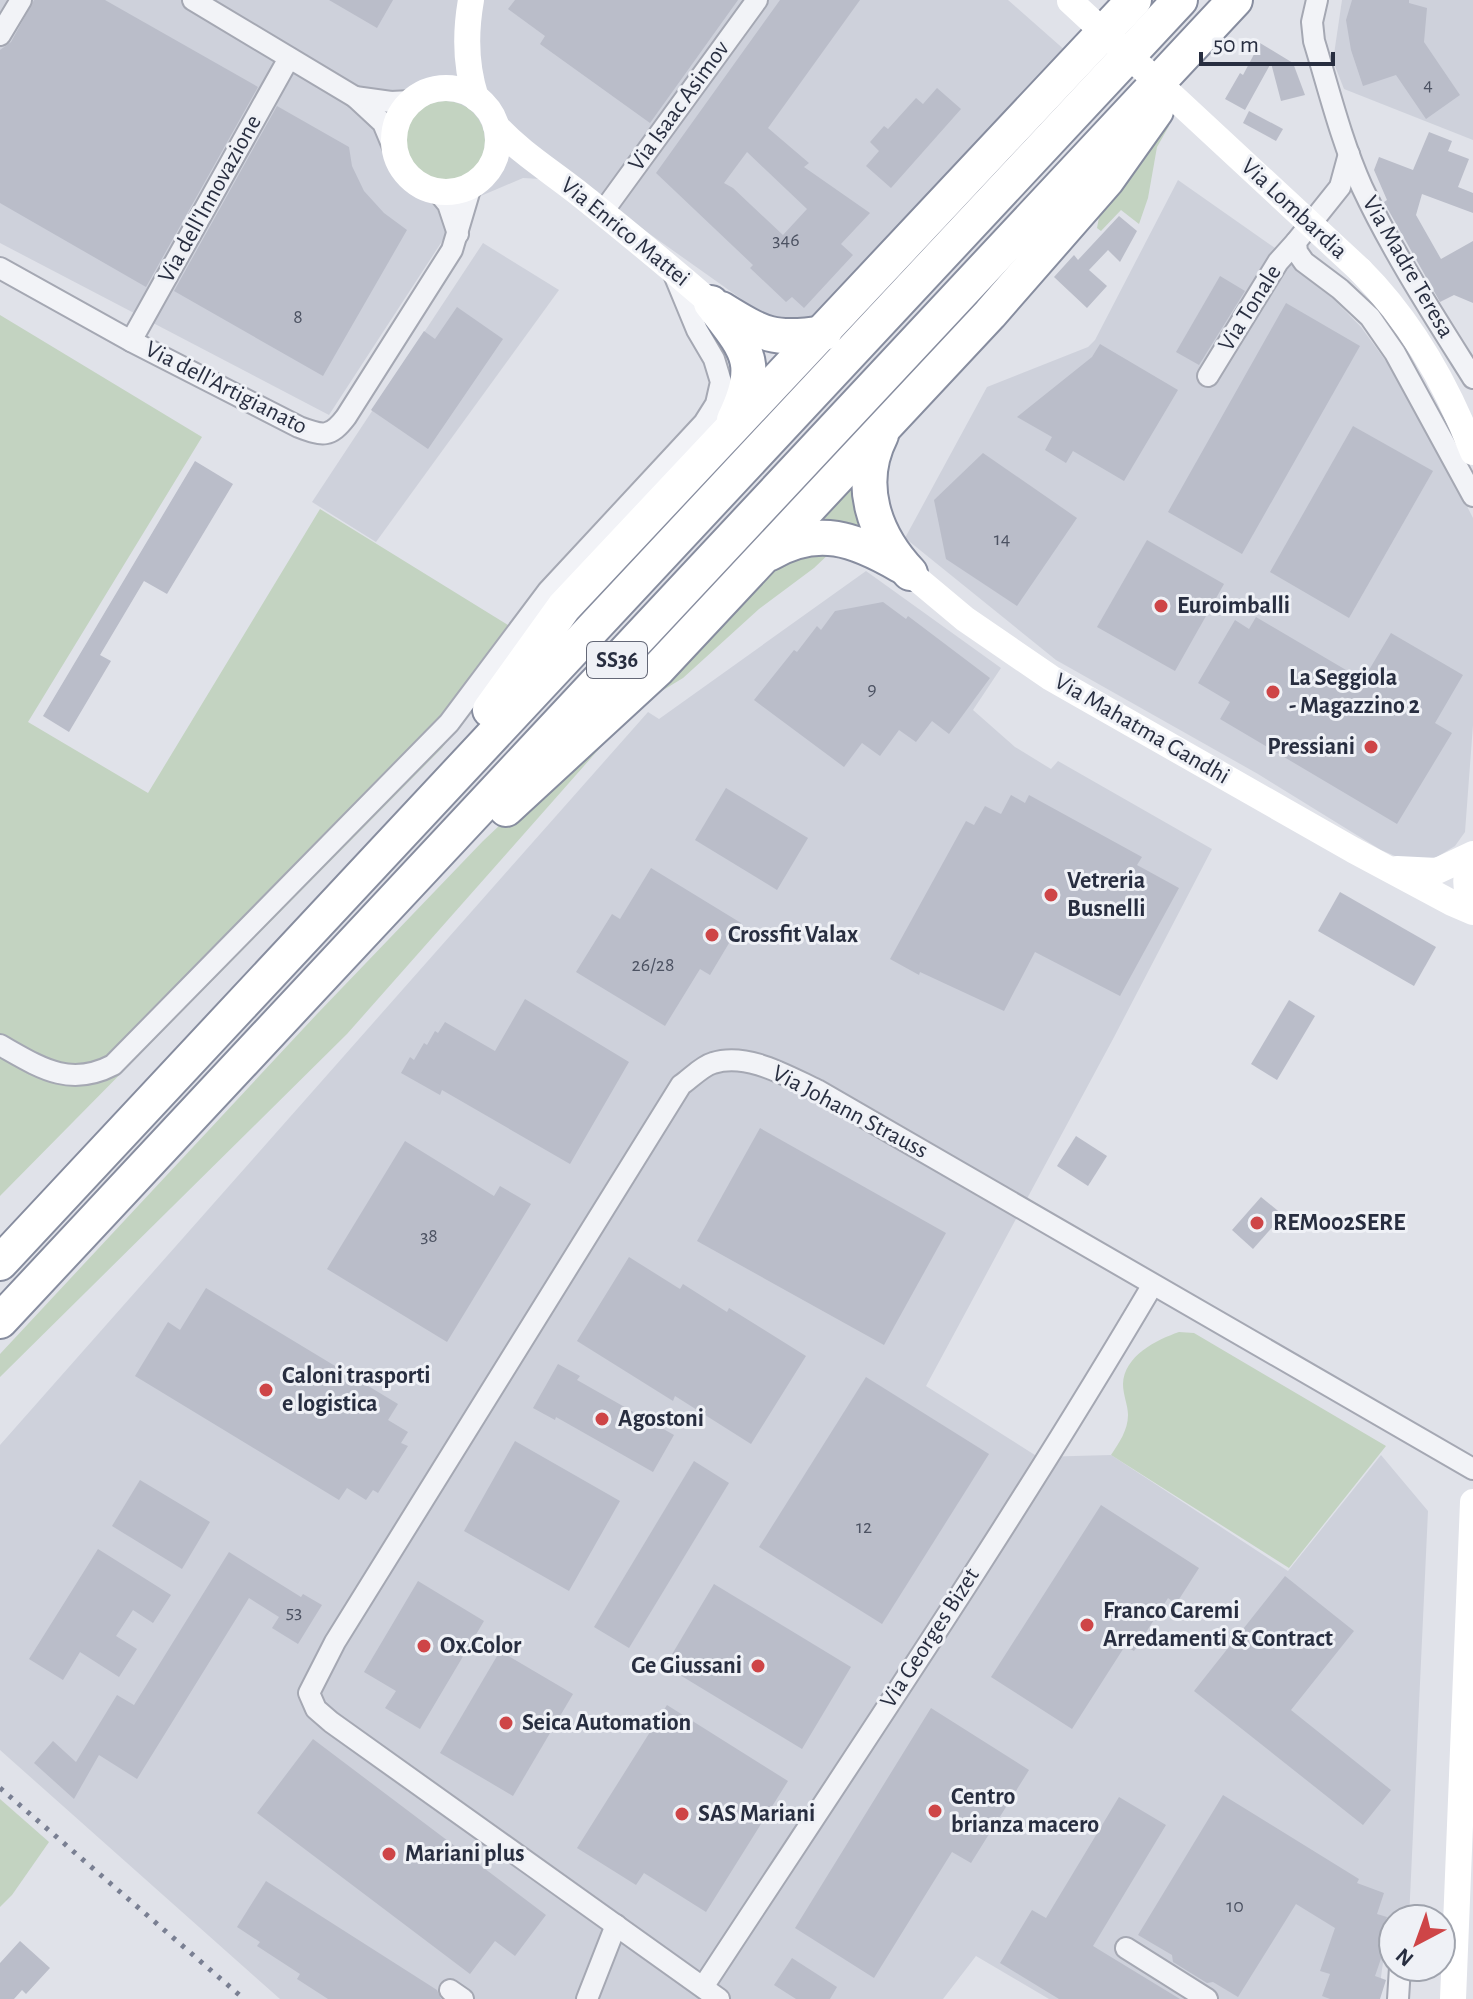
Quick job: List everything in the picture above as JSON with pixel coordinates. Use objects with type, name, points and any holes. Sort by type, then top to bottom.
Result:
[{"type":"highway","points":[[370,867],[438,772],[500,699],[564,607],[1134,0]]},
{"type":"highway","name":"SS36","points":[[0,1263],[1180,0]]},
{"type":"highway","name":"SS36","points":[[0,1321],[1235,0]]},
{"type":"highway","points":[[399,894],[410,886],[435,879],[447,871],[506,809],[638,689],[1033,266],[1115,171],[1154,112],[1260,0]]},
{"type":"highway","points":[[711,303],[756,331],[774,336],[793,338],[824,333]]},
{"type":"highway","points":[[711,303],[737,337],[747,356],[750,377],[744,399],[726,435]]},
{"type":"highway","points":[[883,548],[869,488],[871,459],[892,418]]},
{"type":"highway","points":[[756,564],[794,541],[822,537],[883,548],[910,573]]},
{"type":"street","points":[[0,35],[21,0]]},
{"type":"street","points":[[193,0],[355,97],[383,123],[398,163],[408,177],[422,187],[438,192],[455,192],[478,181],[494,160],[498,143],[496,126],[488,110],[476,98],[460,90],[442,88],[391,102],[355,97]]},
{"type":"street","points":[[471,0],[466,41],[469,76],[476,98]]},
{"type":"street","name":"Via Isaac Asimov","points":[[602,213],[757,0]]},
{"type":"street","name":"Via Lombardia","points":[[1070,0],[1375,285],[1420,344],[1453,400],[1473,452]]},
{"type":"street","name":"Via Madre Teresa","points":[[1317,0],[1312,22],[1314,41],[1349,154],[1379,219],[1473,378]]},
{"type":"street","points":[[393,147],[394,130],[400,114],[456,63],[466,41]]},
{"type":"street","name":"Via dell'Innovazione","points":[[131,341],[289,58]]},
{"type":"street","name":"Via Enrico Mattei","points":[[496,126],[536,164],[552,173],[711,303]]},
{"type":"street","name":"Via Madre Teresa","points":[[1296,242],[1340,187],[1349,154]]},
{"type":"street","name":"Via Enrico Mattei","points":[[478,181],[505,165],[536,164]]},
{"type":"street","name":"Via dell'Artigianato","points":[[0,268],[131,341],[299,427],[317,434],[327,434],[336,430],[346,417],[452,250],[478,181]]},
{"type":"street","points":[[438,192],[448,204],[458,234]]},
{"type":"street","points":[[1296,242],[1300,258],[1370,317],[1395,353],[1473,496]]},
{"type":"street","name":"Via Tonale","points":[[1208,376],[1278,262],[1296,242]]},
{"type":"street","points":[[0,1045],[40,1067],[70,1076],[94,1075],[113,1065],[449,723],[508,640],[548,591],[704,423],[716,404],[721,382],[714,359],[697,330],[671,268]]},
{"type":"street","name":"Via Mahatma Gandhi","points":[[910,573],[965,619],[1026,663],[1387,868],[1473,912]]},
{"type":"street","points":[[1473,855],[1466,877],[1467,893],[1473,906]]},
{"type":"street","name":"Via Mahatma Gandhi","points":[[1387,868],[1437,871],[1473,855]]},
{"type":"street","name":"Via Johann Strauss","points":[[616,1925],[316,1709],[309,1693],[335,1642],[681,1085],[712,1063],[740,1061],[770,1068],[817,1090],[1473,1469]]},
{"type":"street","name":"Via Georges Bizet","points":[[711,1993],[908,1673],[1105,1366],[1152,1286]]},
{"type":"street","points":[[1451,1903],[1473,1502]]},
{"type":"street","points":[[587,1999],[616,1925],[711,1993]]},
{"type":"street","points":[[1126,1948],[1207,1999]]},
{"type":"shaded area","points":[[0,0],[1008,0],[1067,52],[821,321],[799,324],[767,317],[613,208],[597,191],[574,181],[523,178],[441,213],[450,229],[329,415],[0,243]]},
{"type":"shaded area","points":[[1342,0],[1473,0],[1473,140],[1344,89],[1333,61]]},
{"type":"shaded area","points":[[1178,180],[1302,267],[1361,327],[1410,394],[1473,518],[1473,725],[1465,832],[1455,846],[1437,857],[1409,862],[1381,850],[1258,774],[1056,660],[905,538],[987,387],[1088,347],[1095,340]]},
{"type":"shaded area","points":[[483,243],[559,290],[376,542],[312,502]]},
{"type":"shaded area","points":[[866,571],[1001,668],[973,710],[1015,747],[1051,769],[1058,761],[1212,849],[926,1386],[1038,1457],[1111,1455],[1288,1571],[1381,1455],[1428,1511],[1410,1903],[1377,1903],[1378,1999],[1049,1999],[976,1956],[943,1999],[280,1999],[0,1750],[0,1445],[648,712],[659,719]]},
{"type":"green space","points":[[445,101],[460,104],[473,113],[482,126],[485,141],[482,156],[473,169],[460,178],[445,181],[430,178],[417,169],[408,156],[405,141],[408,126],[417,113],[430,104]]},
{"type":"green space","points":[[1158,116],[1169,126],[1157,147],[1148,198],[1139,224],[1121,210],[1101,231],[1097,228],[1101,207]]},
{"type":"green space","points":[[0,315],[202,437],[28,722],[148,793],[320,509],[526,636],[442,748],[0,1196]]},
{"type":"green space","points":[[857,469],[870,529],[802,528]]},
{"type":"green space","points":[[833,550],[759,609],[683,678],[637,706],[347,1034],[0,1377],[0,1354],[483,841],[781,559]]},
{"type":"green space","points":[[1179,1332],[1194,1333],[1386,1446],[1289,1568],[1111,1455],[1128,1421],[1123,1384],[1129,1365],[1143,1350]]},
{"type":"green space","points":[[0,1799],[49,1842],[0,1907]]},
{"type":"building","points":[[34,0],[105,0],[258,87],[146,287],[0,203],[0,50],[11,42]]},
{"type":"building","points":[[329,0],[393,0],[377,28]]},
{"type":"building","points":[[515,0],[738,0],[650,123],[540,44],[545,36],[508,9]]},
{"type":"building","points":[[780,0],[860,0],[768,128],[809,163],[804,167],[870,213],[841,244],[853,255],[804,308],[792,297],[786,302],[750,268],[753,265],[656,173]],"holes":[[[747,152],[807,209],[783,235],[724,183]]]},
{"type":"building","points":[[1352,0],[1409,0],[1409,3],[1427,8],[1424,42],[1460,95],[1426,119],[1396,75],[1363,86],[1351,50],[1346,20]]},
{"type":"building","points":[[1260,43],[1293,63],[1305,95],[1281,101],[1271,63],[1245,110],[1225,99],[1240,73],[1243,75]]},
{"type":"building","points":[[937,88],[961,109],[891,188],[866,166],[879,151],[870,142],[884,126],[888,129],[916,98],[923,104]]},
{"type":"building","points":[[277,106],[349,147],[352,166],[364,191],[384,213],[407,230],[323,376],[174,291]]},
{"type":"building","points":[[1249,111],[1283,129],[1276,141],[1243,123]]},
{"type":"building","points":[[1429,132],[1452,141],[1448,151],[1469,159],[1458,187],[1473,193],[1473,213],[1422,194],[1416,215],[1441,259],[1473,241],[1473,303],[1454,295],[1440,302],[1384,202],[1387,200],[1374,170],[1379,157],[1413,170]]},
{"type":"building","points":[[1119,216],[1137,231],[1120,262],[1108,250],[1089,270],[1107,286],[1087,308],[1054,277],[1074,255],[1078,260]]},
{"type":"building","points":[[1220,276],[1245,291],[1199,365],[1176,352]]},
{"type":"building","points":[[1286,303],[1360,346],[1242,554],[1168,512]]},
{"type":"building","points":[[457,307],[503,339],[428,449],[371,410],[424,331],[435,339]]},
{"type":"building","points":[[1100,344],[1178,390],[1124,481],[1073,451],[1066,463],[1045,450],[1052,437],[1017,417],[1092,357]]},
{"type":"building","points":[[1353,426],[1433,471],[1349,618],[1270,572]]},
{"type":"building","points":[[983,453],[1077,518],[1017,606],[946,559],[934,500]]},
{"type":"building","points":[[195,461],[233,484],[167,594],[144,581],[100,655],[111,661],[69,732],[43,716]]},
{"type":"building","name":"Euroimballi","points":[[1147,540],[1224,584],[1175,671],[1097,627]]},
{"type":"building","points":[[883,602],[906,619],[908,616],[990,678],[949,734],[932,721],[916,742],[899,730],[880,756],[862,743],[844,767],[754,700],[794,650],[797,652],[817,626],[821,630],[835,611]]},
{"type":"building","points":[[1256,617],[1363,680],[1391,633],[1463,675],[1435,723],[1452,733],[1397,824],[1220,719],[1230,702],[1198,683],[1235,620],[1249,629]]},
{"type":"building","points":[[726,788],[808,838],[777,890],[695,840]]},
{"type":"building","name":"Vetreria Busnelli","points":[[1011,795],[1025,803],[1029,795],[1142,857],[1137,865],[1179,888],[1120,996],[1035,952],[1004,1011],[920,972],[919,975],[890,959],[966,821],[974,825],[985,806],[1001,814]]},
{"type":"building","points":[[651,868],[741,923],[710,975],[700,969],[665,1026],[576,972],[612,914],[620,919]]},
{"type":"building","points":[[1340,892],[1436,947],[1414,986],[1318,931]]},
{"type":"building","points":[[525,999],[629,1062],[570,1164],[442,1090],[440,1095],[401,1073],[410,1057],[414,1060],[424,1043],[427,1045],[445,1022],[495,1051]]},
{"type":"building","points":[[1289,1000],[1315,1016],[1277,1080],[1251,1064]]},
{"type":"building","points":[[760,1128],[946,1233],[884,1345],[697,1241]]},
{"type":"building","points":[[1076,1136],[1107,1156],[1088,1186],[1057,1166]]},
{"type":"building","points":[[405,1141],[494,1196],[500,1186],[531,1204],[447,1342],[327,1269]]},
{"type":"building","name":"REM002SERE","points":[[1261,1197],[1283,1215],[1253,1249],[1232,1230]]},
{"type":"building","points":[[629,1257],[680,1289],[683,1284],[727,1312],[729,1308],[806,1356],[751,1444],[675,1396],[673,1401],[577,1341]]},
{"type":"building","name":"Caloni trasporti e logistica","points":[[206,1288],[398,1404],[388,1420],[408,1432],[401,1443],[408,1446],[378,1493],[373,1490],[366,1500],[347,1488],[339,1500],[135,1376],[168,1322],[180,1330]]},
{"type":"building","name":"Agostoni","points":[[558,1364],[580,1376],[577,1380],[674,1435],[653,1472],[556,1417],[555,1420],[533,1408]]},
{"type":"building","points":[[866,1377],[989,1454],[882,1624],[759,1547]]},
{"type":"building","points":[[515,1441],[620,1501],[569,1591],[464,1531]]},
{"type":"building","points":[[694,1461],[729,1483],[629,1648],[594,1627]]},
{"type":"building","points":[[140,1480],[210,1522],[182,1569],[112,1526]]},
{"type":"building","name":"Franco Caremi Arredamenti & Contract","points":[[1101,1505],[1199,1568],[1176,1604],[1168,1598],[1134,1651],[1125,1646],[1072,1729],[991,1677]]},
{"type":"building","points":[[98,1549],[171,1595],[153,1623],[133,1610],[116,1636],[137,1649],[119,1677],[80,1652],[63,1680],[29,1659]]},
{"type":"building","points":[[229,1552],[301,1597],[303,1594],[322,1605],[298,1644],[272,1628],[279,1617],[249,1598],[137,1779],[99,1755],[74,1799],[34,1763],[53,1741],[76,1762],[117,1695],[134,1705]]},
{"type":"building","points":[[1285,1576],[1354,1631],[1291,1710],[1391,1790],[1363,1825],[1194,1691]]},
{"type":"building","name":"Ox.Color","points":[[418,1581],[484,1621],[420,1729],[385,1708],[396,1691],[364,1672]]},
{"type":"building","name":"Ge Giussani","points":[[714,1584],[851,1667],[802,1749],[665,1666]]},
{"type":"building","name":"Seica Automation","points":[[500,1651],[573,1694],[513,1796],[440,1753]]},
{"type":"building","name":"SAS Mariani","points":[[667,1705],[788,1781],[706,1912],[644,1873],[636,1885],[577,1848]]},
{"type":"building","name":"Centro brianza macero","points":[[931,1708],[1029,1770],[971,1863],[952,1852],[874,1978],[795,1928]]},
{"type":"building","name":"Mariani plus","points":[[313,1739],[546,1915],[515,1956],[495,1941],[470,1974],[257,1813]]},
{"type":"building","points":[[1223,1795],[1359,1879],[1357,1883],[1384,1893],[1381,1903],[1377,1903],[1375,1976],[1377,1983],[1385,1983],[1380,1999],[1330,1999],[1322,1996],[1330,1974],[1320,1971],[1335,1928],[1296,1904],[1238,1997],[1173,1962],[1172,1955],[1138,1935]]},
{"type":"building","points":[[1119,1797],[1166,1825],[1093,1946],[1180,1999],[1059,1999],[1000,1963],[1032,1910],[1046,1918]]},
{"type":"building","points":[[266,1881],[437,1990],[441,1999],[328,1999],[297,1979],[300,1974],[257,1946],[260,1942],[237,1927]]},
{"type":"building","points":[[20,1941],[50,1968],[26,1994],[22,1990],[14,1999],[0,1999],[0,1963]]},
{"type":"building","points":[[792,1958],[837,1987],[830,1999],[796,1999],[774,1985]]},
{"type":"railway","points":[[0,1788],[244,1999]]},
{"type":"place","name":"Euroimballi","points":[[1161,606]]},
{"type":"place","name":"La Seggiola - Magazzino 2","points":[[1273,692]]},
{"type":"place","name":"Pressiani","points":[[1371,747]]},
{"type":"place","name":"Vetreria Busnelli","points":[[1051,895]]},
{"type":"place","name":"Crossfit Valax","points":[[712,935]]},
{"type":"place","name":"REM002SERE","points":[[1257,1223]]},
{"type":"place","name":"Caloni trasporti e logistica","points":[[266,1390]]},
{"type":"place","name":"Agostoni","points":[[602,1419]]},
{"type":"place","name":"Franco Caremi Arredamenti & Contract","points":[[1087,1625]]},
{"type":"place","name":"Ox.Color","points":[[424,1646]]},
{"type":"place","name":"Ge Giussani","points":[[758,1666]]},
{"type":"place","name":"Seica Automation","points":[[506,1723]]},
{"type":"place","name":"Centro brianza macero","points":[[935,1811]]},
{"type":"place","name":"SAS Mariani","points":[[682,1814]]},
{"type":"place","name":"Mariani plus","points":[[389,1854]]}]
